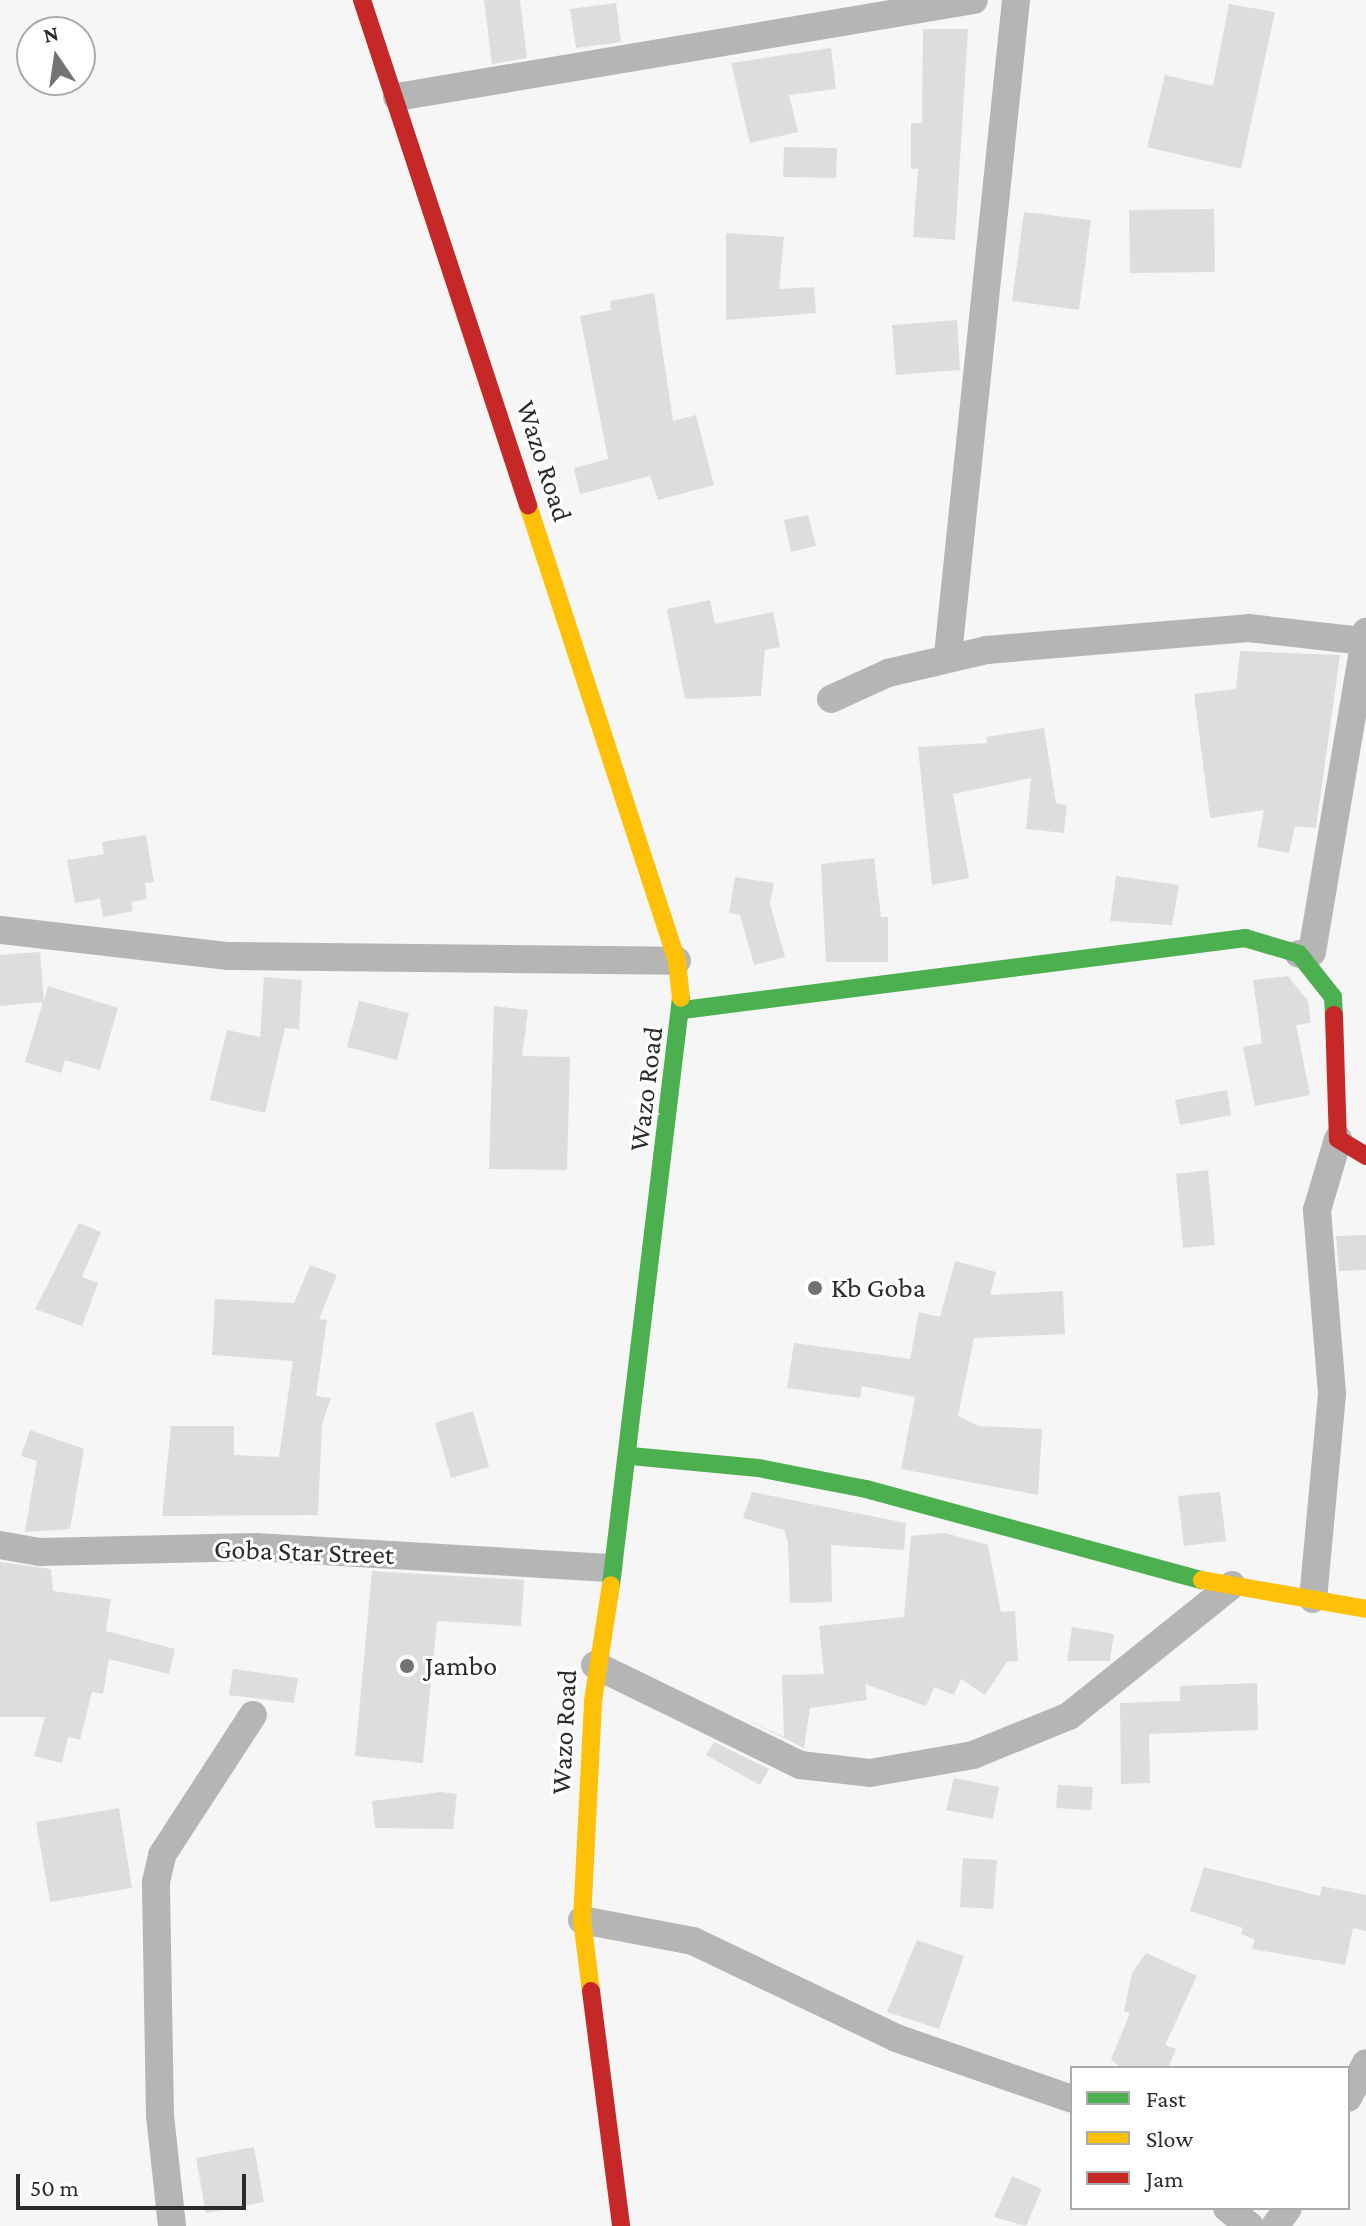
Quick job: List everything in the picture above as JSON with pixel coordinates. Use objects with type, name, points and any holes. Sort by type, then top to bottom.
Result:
[{"type":"main road","name":"Wazo Road","points":[[362,0],[397,97],[677,961],[683,1010],[631,1456],[608,1568],[595,1665],[582,1920],[621,2226]]},
{"type":"main road","points":[[683,1010],[1245,938],[1299,954],[1319,973],[1339,1023],[1338,1139],[1366,1156]]},
{"type":"main road","points":[[631,1456],[758,1468],[866,1489],[1232,1585],[1366,1609]]},
{"type":"street","points":[[397,97],[974,0]]},
{"type":"street","points":[[948,655],[1016,0]]},
{"type":"street","points":[[831,699],[948,655],[1248,628],[1365,637],[1312,952],[1299,954]]},
{"type":"street","points":[[0,930],[229,956],[677,961]]},
{"type":"street","points":[[1313,1599],[1332,1393],[1317,1210],[1338,1139]]},
{"type":"street","name":"Goba Star Street","points":[[0,1545],[39,1552],[256,1547],[608,1568]]},
{"type":"street","points":[[595,1665],[800,1765],[870,1773],[973,1755],[1069,1716],[1232,1585]]},
{"type":"street","points":[[172,2226],[160,2116],[156,1882],[162,1855],[232,1757],[253,1715]]},
{"type":"street","points":[[582,1920],[693,1941],[896,2038],[1070,2098]]},
{"type":"street","points":[[1350,2094],[1366,2063]]},
{"type":"street","points":[[1230,2210],[1250,2226]]},
{"type":"building","points":[[484,0],[520,0],[527,58],[492,64]]},
{"type":"building","points":[[616,3],[621,42],[576,48],[570,9]]},
{"type":"building","points":[[1229,4],[1275,12],[1241,169],[1147,147],[1165,75],[1213,86]]},
{"type":"building","points":[[923,29],[968,29],[955,240],[913,237],[918,169],[911,169],[911,123],[922,123]]},
{"type":"building","points":[[831,48],[836,89],[789,95],[798,132],[750,143],[731,63]]},
{"type":"building","points":[[784,147],[837,148],[836,178],[783,177]]},
{"type":"building","points":[[1214,209],[1215,272],[1130,273],[1129,210]]},
{"type":"building","points":[[1024,212],[1091,220],[1079,310],[1012,301]]},
{"type":"building","points":[[726,233],[784,237],[779,289],[814,287],[816,313],[726,320]]},
{"type":"building","points":[[654,293],[673,421],[696,415],[714,485],[658,500],[650,476],[580,494],[574,468],[608,459],[580,316],[611,310],[610,301]]},
{"type":"building","points":[[957,320],[960,370],[896,375],[892,325]]},
{"type":"building","points":[[808,515],[816,546],[791,552],[784,520]]},
{"type":"building","points":[[710,600],[715,624],[773,612],[780,647],[765,650],[761,696],[685,699],[667,609]]},
{"type":"building","points":[[1240,651],[1340,655],[1316,828],[1295,826],[1289,853],[1257,847],[1264,810],[1210,818],[1194,694],[1236,689]]},
{"type":"building","points":[[1044,728],[1056,803],[1067,805],[1064,833],[1026,829],[1031,778],[953,794],[969,878],[932,885],[918,747],[987,743],[986,737]]},
{"type":"building","points":[[146,835],[154,882],[145,883],[147,899],[131,902],[133,911],[103,917],[100,899],[75,903],[67,860],[104,854],[102,842]]},
{"type":"building","points":[[874,858],[881,917],[888,917],[888,962],[826,962],[821,864]]},
{"type":"building","points":[[1116,876],[1179,885],[1172,925],[1110,921]]},
{"type":"building","points":[[735,877],[774,883],[770,904],[785,957],[754,965],[740,915],[729,913]]},
{"type":"building","points":[[40,952],[44,1001],[48,986],[118,1008],[100,1070],[65,1060],[61,1073],[25,1062],[43,1002],[0,1006],[0,955]]},
{"type":"building","points":[[1288,976],[1308,1001],[1311,1023],[1296,1025],[1310,1095],[1255,1106],[1243,1047],[1262,1043],[1253,980]]},
{"type":"building","points":[[264,977],[302,980],[299,1029],[285,1028],[265,1113],[210,1100],[227,1030],[260,1037]]},
{"type":"building","points":[[359,1001],[409,1013],[397,1060],[347,1047]]},
{"type":"building","points":[[494,1006],[528,1010],[522,1056],[570,1057],[567,1170],[489,1169]]},
{"type":"building","points":[[1227,1090],[1231,1115],[1180,1125],[1175,1100]]},
{"type":"building","points":[[1208,1170],[1215,1245],[1183,1248],[1176,1174]]},
{"type":"building","points":[[79,1223],[101,1232],[82,1277],[98,1283],[82,1326],[35,1309]]},
{"type":"building","points":[[1366,1235],[1366,1270],[1339,1271],[1336,1236]]},
{"type":"building","points":[[955,1261],[996,1272],[990,1295],[1063,1291],[1065,1334],[974,1338],[958,1416],[979,1426],[1042,1429],[1038,1495],[901,1469],[915,1397],[862,1386],[860,1398],[787,1388],[794,1343],[910,1359],[919,1312],[940,1317]]},
{"type":"building","points":[[310,1265],[337,1275],[319,1319],[327,1320],[316,1396],[331,1398],[322,1424],[318,1515],[162,1516],[171,1426],[234,1426],[234,1455],[279,1457],[293,1361],[212,1355],[215,1299],[294,1303]]},
{"type":"building","points":[[473,1411],[489,1467],[451,1478],[435,1423]]},
{"type":"building","points":[[30,1430],[84,1449],[70,1529],[25,1532],[37,1461],[21,1456]]},
{"type":"building","points":[[752,1492],[906,1523],[904,1550],[831,1545],[832,1602],[790,1603],[788,1543],[784,1530],[743,1518]]},
{"type":"building","points":[[1220,1492],[1226,1541],[1184,1546],[1178,1496]]},
{"type":"building","points":[[945,1533],[988,1545],[1001,1612],[1015,1611],[1018,1661],[1007,1662],[985,1695],[961,1679],[954,1695],[934,1687],[926,1706],[865,1684],[867,1700],[810,1708],[804,1748],[731,1712],[784,1737],[782,1675],[824,1674],[819,1626],[904,1617],[911,1536]]},
{"type":"building","points":[[0,1562],[51,1569],[53,1591],[111,1599],[106,1631],[175,1649],[169,1674],[109,1659],[103,1694],[92,1692],[80,1740],[68,1737],[62,1763],[34,1756],[45,1717],[0,1717]]},
{"type":"building","points":[[372,1571],[524,1580],[521,1626],[437,1621],[423,1763],[355,1756]]},
{"type":"building","points":[[1072,1627],[1114,1634],[1110,1661],[1067,1661]]},
{"type":"building","points":[[233,1669],[298,1678],[294,1703],[229,1695]]},
{"type":"building","points":[[1257,1683],[1258,1730],[1149,1734],[1150,1783],[1121,1784],[1120,1703],[1180,1701],[1180,1686]]},
{"type":"building","points":[[714,1742],[769,1769],[760,1785],[706,1755]]},
{"type":"building","points":[[954,1778],[999,1787],[993,1819],[946,1810]]},
{"type":"building","points":[[1058,1785],[1093,1787],[1091,1810],[1056,1808]]},
{"type":"building","points":[[441,1792],[457,1794],[453,1829],[375,1828],[372,1801]]},
{"type":"building","points":[[119,1808],[132,1888],[50,1902],[36,1822]]},
{"type":"building","points":[[963,1858],[997,1860],[993,1909],[960,1907]]},
{"type":"building","points":[[1204,1867],[1320,1896],[1322,1886],[1366,1895],[1366,1931],[1353,1928],[1345,1965],[1252,1949],[1255,1940],[1241,1934],[1243,1928],[1190,1911]]},
{"type":"building","points":[[917,1940],[964,1956],[939,2029],[887,2012]]},
{"type":"building","points":[[1146,1953],[1197,1976],[1165,2045],[1176,2049],[1169,2066],[1119,2066],[1111,2059],[1130,2013],[1124,2012],[1132,1973]]},
{"type":"building","points":[[254,2147],[264,2202],[206,2213],[196,2158]]},
{"type":"building","points":[[1012,2176],[1042,2189],[1026,2226],[994,2217]]},
{"type":"traffic: fast","points":[[683,1010],[1245,938],[1299,954],[1333,997],[1334,1015]]},
{"type":"traffic: fast","points":[[611,1585],[681,998]]},
{"type":"traffic: fast","points":[[631,1456],[758,1468],[866,1489],[1202,1580]]},
{"type":"traffic: slow","points":[[528,505],[677,961],[681,998]]},
{"type":"traffic: slow","points":[[1202,1580],[1366,1609]]},
{"type":"traffic: slow","points":[[591,1991],[582,1920],[593,1701],[611,1585]]},
{"type":"traffic: jam","points":[[362,0],[528,505]]},
{"type":"traffic: jam","points":[[1334,1015],[1338,1139],[1366,1156]]},
{"type":"traffic: jam","points":[[591,1991],[621,2226]]},
{"type":"place","name":"Kb Goba","points":[[815,1288]]},
{"type":"place","name":"Jambo","points":[[407,1666]]}]
